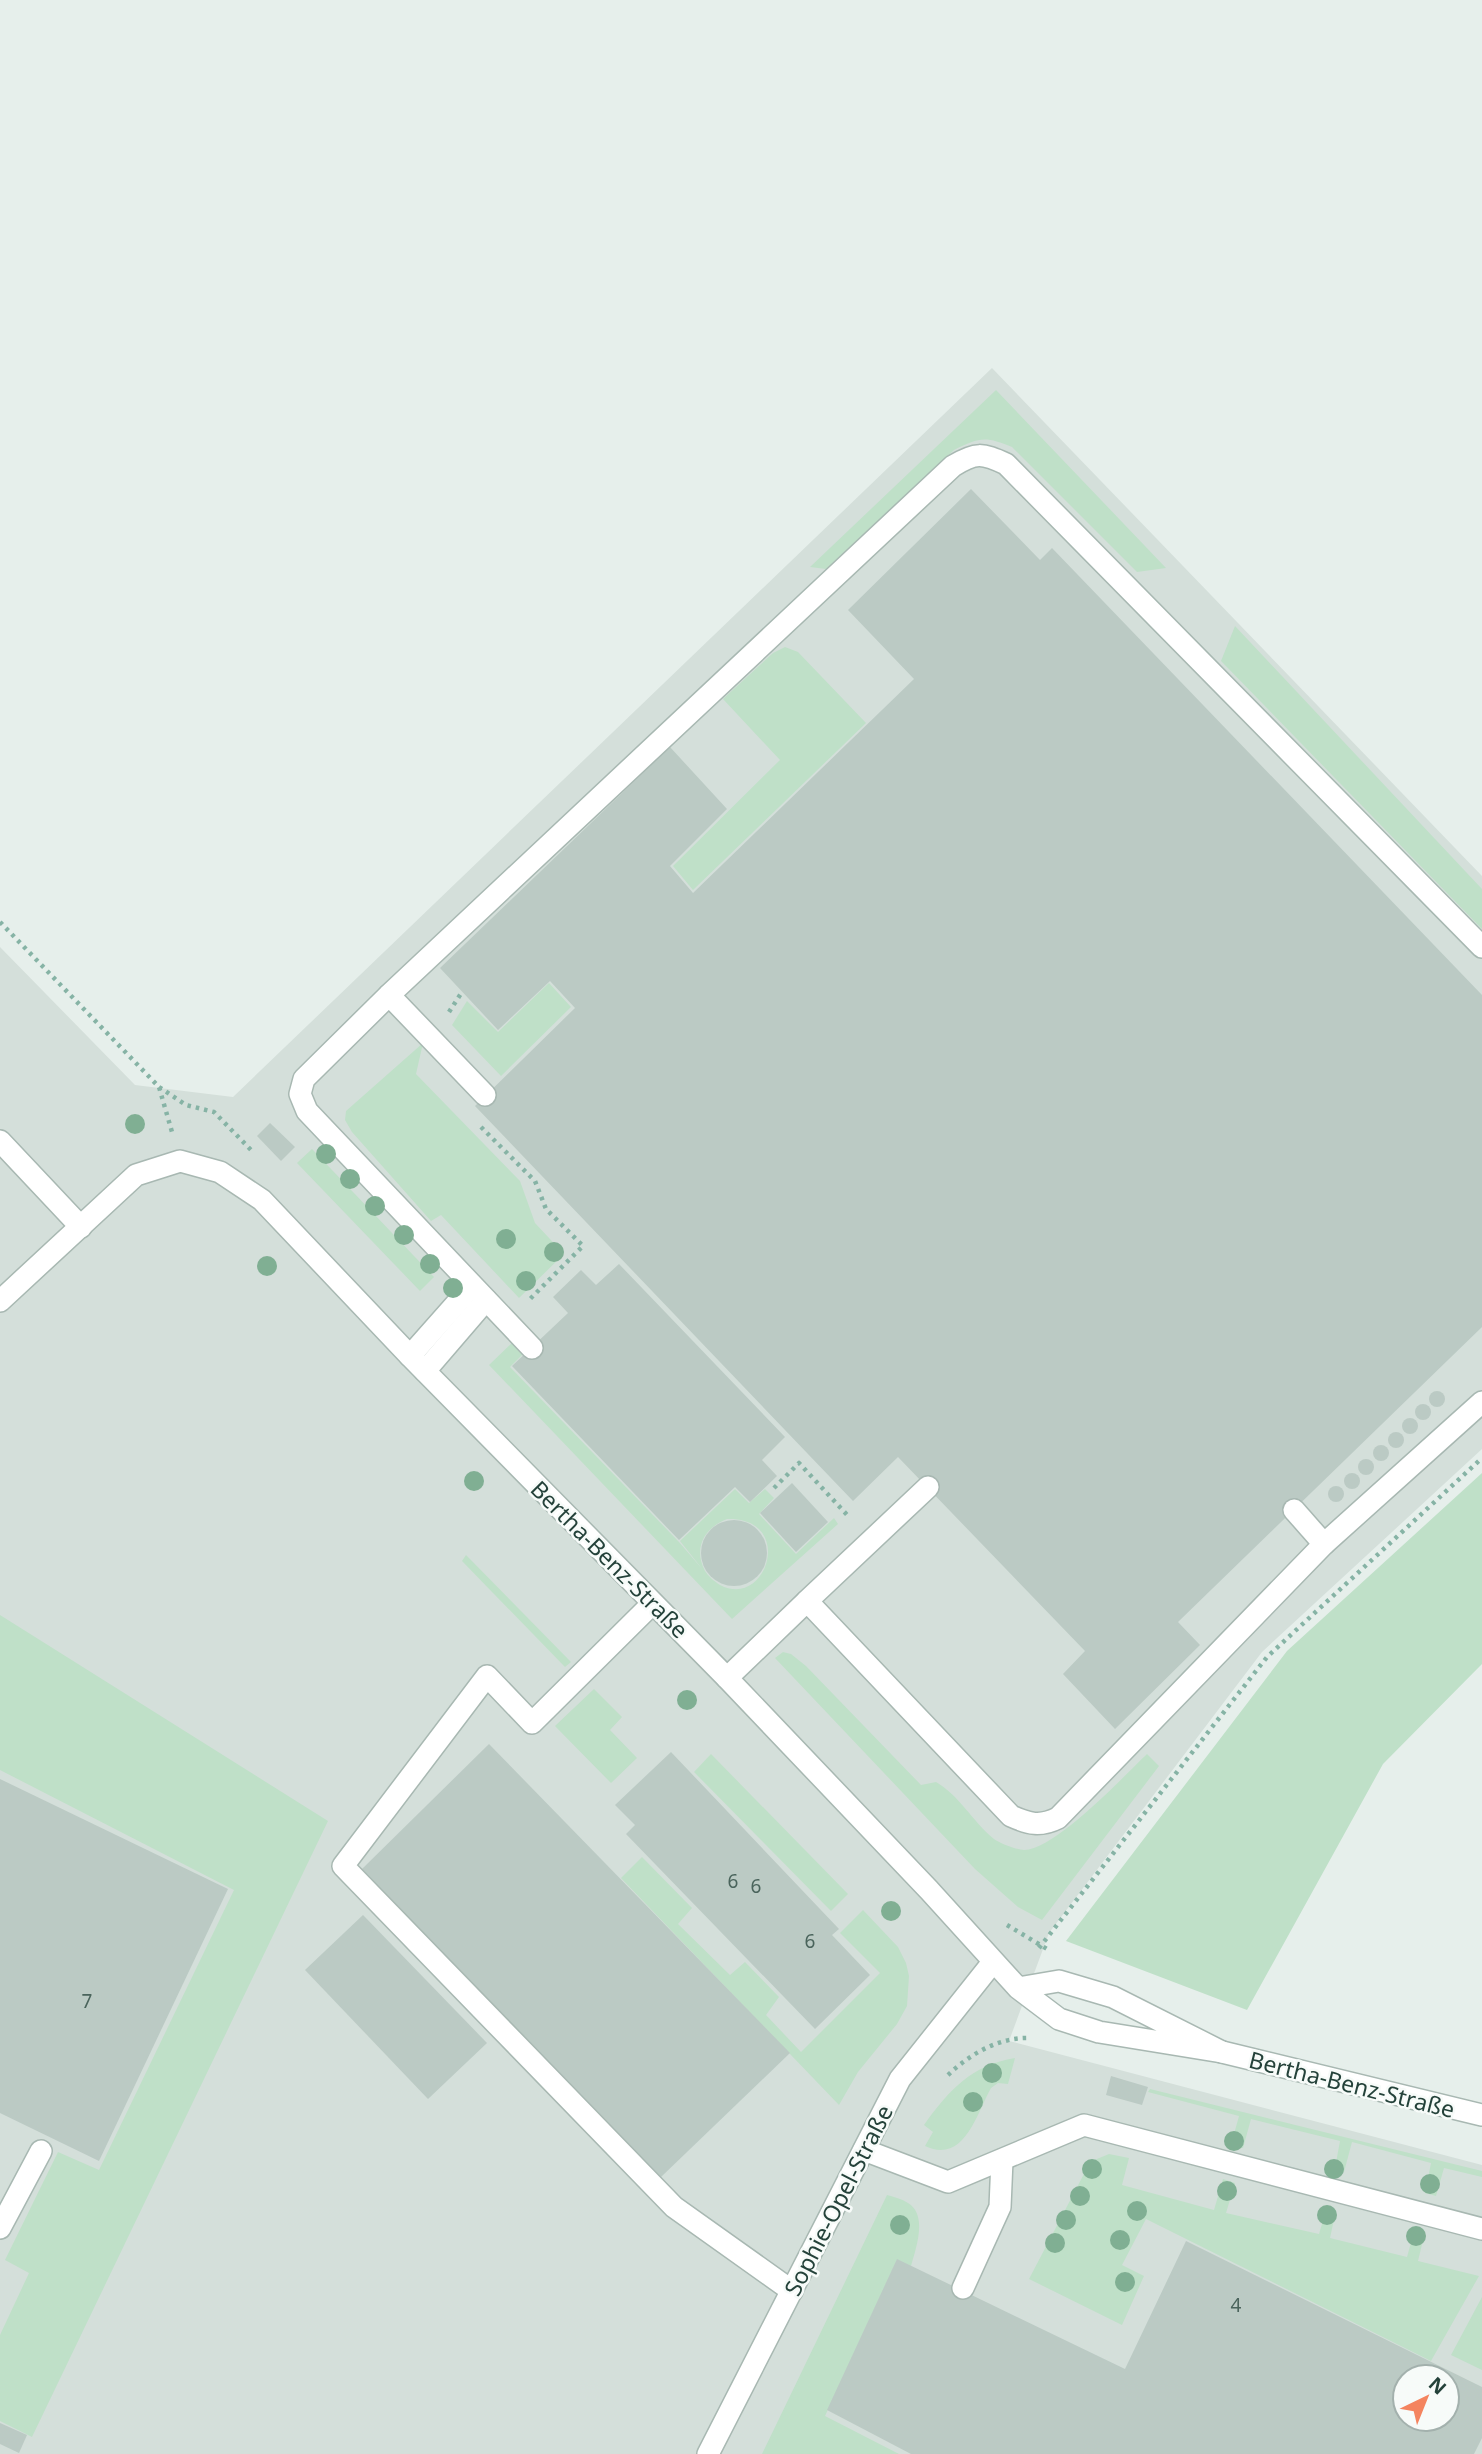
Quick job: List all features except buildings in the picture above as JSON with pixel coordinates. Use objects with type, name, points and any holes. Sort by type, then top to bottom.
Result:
[{"type":"street","points":[[532,1348],[307,1111],[300,1094],[304,1079],[389,995],[953,466],[971,455],[988,456],[1006,464],[1482,947]]},
{"type":"street","points":[[389,995],[485,1095]]},
{"type":"street","points":[[0,1141],[81,1227]]},
{"type":"street","points":[[0,1301],[136,1175],[180,1161]]},
{"type":"street","name":"Bertha-Benz-Straße","points":[[180,1161],[220,1172],[262,1200],[652,1604],[727,1678],[1014,1984],[1059,2019],[1099,2032],[1222,2052],[1482,2115]]},
{"type":"street","points":[[418,1363],[479,1293]]},
{"type":"street","points":[[807,1601],[1011,1816],[1030,1825],[1045,1825],[1058,1818],[1193,1667],[1324,1544],[1482,1402]]},
{"type":"street","points":[[727,1678],[928,1487]]},
{"type":"street","points":[[1294,1510],[1324,1544]]},
{"type":"street","points":[[652,1604],[533,1723],[487,1676],[343,1866],[674,2207],[792,2291]]},
{"type":"street","name":"Sophie-Opel-Straße","points":[[708,2454],[900,2079],[993,1962]]},
{"type":"street","name":"Bertha-Benz-Straße","points":[[1014,1984],[1059,1981],[1113,1997],[1222,2052]]},
{"type":"street","points":[[864,2150],[948,2182],[1084,2125],[1482,2229]]},
{"type":"street","points":[[0,2228],[41,2151]]},
{"type":"street","points":[[962,2288],[1000,2207],[1002,2160]]},
{"type":"path","points":[[0,922],[159,1087],[180,1161]]},
{"type":"path","points":[[431,1039],[462,992]]},
{"type":"path","points":[[480,1126],[535,1181],[546,1209],[583,1246],[520,1309]]},
{"type":"path","points":[[1014,1984],[1267,1657],[1482,1458]]},
{"type":"path","points":[[774,1488],[799,1463],[870,1541]]},
{"type":"shaded area","points":[[992,368],[1482,876],[1482,1449],[1262,1652],[1049,1933],[1009,2041],[1482,2165],[1482,2454],[0,2454],[0,947],[135,1085],[233,1097]]},
{"type":"green space","points":[[996,390],[1166,568],[1137,572],[1012,447],[989,440],[970,442],[954,450],[826,569],[810,567]]},
{"type":"green space","points":[[1235,626],[1482,889],[1482,929],[1221,661]]},
{"type":"green space","points":[[785,647],[798,652],[866,723],[693,890],[673,866],[780,760],[723,699],[773,653]]},
{"type":"green space","points":[[549,983],[571,1007],[501,1076],[452,1025],[467,1001],[498,1032]]},
{"type":"green space","points":[[423,1043],[416,1074],[520,1181],[535,1223],[564,1254],[519,1298],[441,1215],[431,1221],[352,1132],[345,1120],[346,1111]]},
{"type":"green space","points":[[312,1149],[434,1277],[420,1291],[297,1163]]},
{"type":"green space","points":[[515,1340],[526,1351],[510,1367],[703,1570],[680,1541],[735,1489],[749,1503],[765,1489],[774,1498],[759,1514],[796,1554],[834,1518],[838,1524],[732,1619],[489,1365]],"holes":[[[727,1519],[748,1522],[762,1532],[767,1546],[767,1561],[761,1575],[751,1585],[737,1589],[720,1585],[705,1571],[700,1554],[703,1540],[712,1528]]]},
{"type":"green space","points":[[1482,1473],[1482,1664],[1383,1764],[1247,2010],[1066,1941],[1287,1651]]},
{"type":"green space","points":[[466,1555],[571,1662],[565,1667],[462,1561]]},
{"type":"green space","points":[[0,1615],[328,1821],[32,2437],[0,2421],[0,2335],[29,2273],[5,2260],[58,2152],[99,2170],[234,1890],[0,1770]]},
{"type":"green space","points":[[783,1652],[791,1654],[806,1666],[921,1785],[936,1782],[959,1801],[994,1839],[1013,1848],[1024,1850],[1037,1847],[1053,1838],[1106,1794],[1147,1754],[1159,1766],[1042,1920],[1018,1907],[975,1869],[775,1658]]},
{"type":"green space","points":[[594,1689],[622,1717],[610,1730],[637,1758],[611,1783],[555,1726]]},
{"type":"green space","points":[[711,1754],[848,1894],[831,1911],[694,1772]]},
{"type":"green space","points":[[642,1857],[692,1908],[678,1924],[730,1975],[745,1962],[779,1997],[766,2015],[801,2052],[880,1973],[840,1933],[863,1910],[898,1947],[909,1976],[907,2006],[897,2024],[858,2072],[839,2105],[621,1878]]},
{"type":"green space","points":[[1015,2058],[1008,2084],[998,2083],[991,2088],[974,2122],[959,2143],[938,2150],[925,2146],[933,2132],[924,2125],[952,2090],[986,2066]]},
{"type":"green space","points":[[1150,2089],[1482,2171],[1482,2177],[1444,2168],[1436,2196],[1425,2193],[1431,2163],[1352,2142],[1344,2172],[1335,2168],[1340,2141],[1251,2119],[1243,2148],[1231,2145],[1239,2116],[1148,2092]]},
{"type":"green space","points":[[1109,2154],[1129,2158],[1122,2185],[1214,2210],[1223,2179],[1235,2183],[1226,2213],[1319,2234],[1327,2207],[1336,2210],[1330,2238],[1407,2257],[1415,2228],[1425,2232],[1418,2261],[1479,2276],[1431,2361],[1146,2219],[1122,2265],[1144,2276],[1122,2325],[1029,2279],[1086,2170],[1092,2161]]},
{"type":"green space","points":[[887,2195],[908,2203],[918,2215],[918,2241],[913,2259],[911,2266],[897,2260],[825,2416],[899,2454],[762,2454]]},
{"type":"green space","points":[[1482,2297],[1482,2370],[1451,2355]]}]
